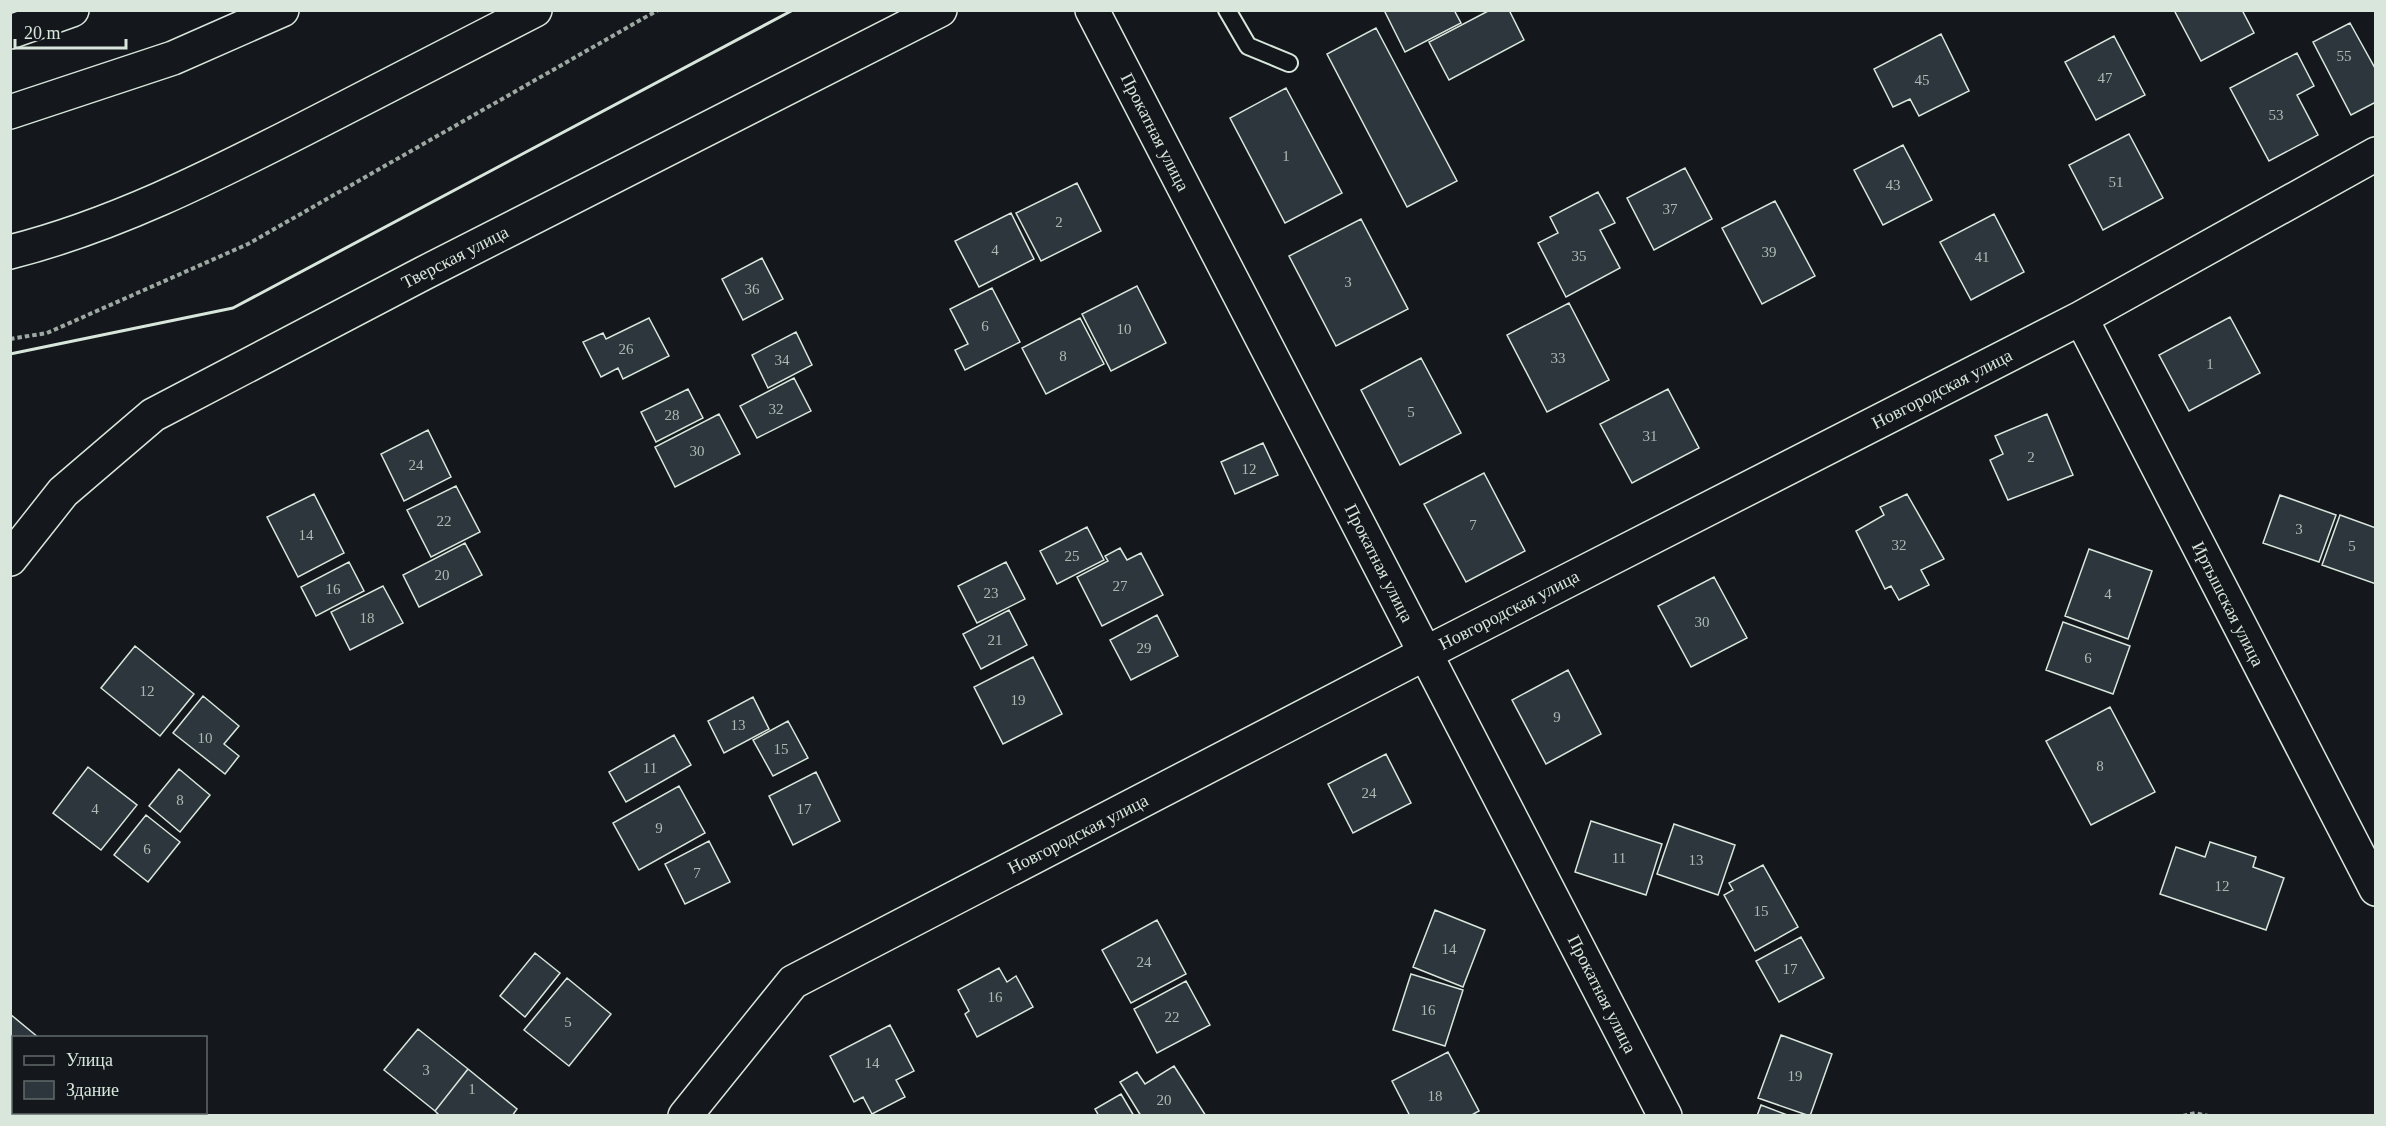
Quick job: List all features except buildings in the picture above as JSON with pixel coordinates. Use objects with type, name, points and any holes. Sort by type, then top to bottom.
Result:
[{"type":"street","points":[[10,32],[72,10]]},
{"type":"street","points":[[10,112],[173,58],[282,10]]},
{"type":"street","points":[[10,252],[37,245],[138,208],[228,167],[535,10]]},
{"type":"street","name":"Тверская улица","points":[[10,559],[63,492],[153,415],[424,273],[940,10]]},
{"type":"street","name":"Прокатная улица","points":[[1092,10],[1665,1116]]},
{"type":"street","name":"Новгородская улица","points":[[685,1116],[793,982],[1426,653],[2081,318],[2376,154]]},
{"type":"street","name":"Иртышская улица","points":[[2081,318],[2376,890]]},
{"type":"lane","points":[[1227,10],[1248,46],[1289,63]]},
{"type":"path","points":[[10,339],[47,333],[248,244],[658,10]]},
{"type":"path","points":[[2183,1116],[2195,1113],[2208,1116]]},
{"type":"wall","points":[[10,354],[233,308],[793,10]]}]
